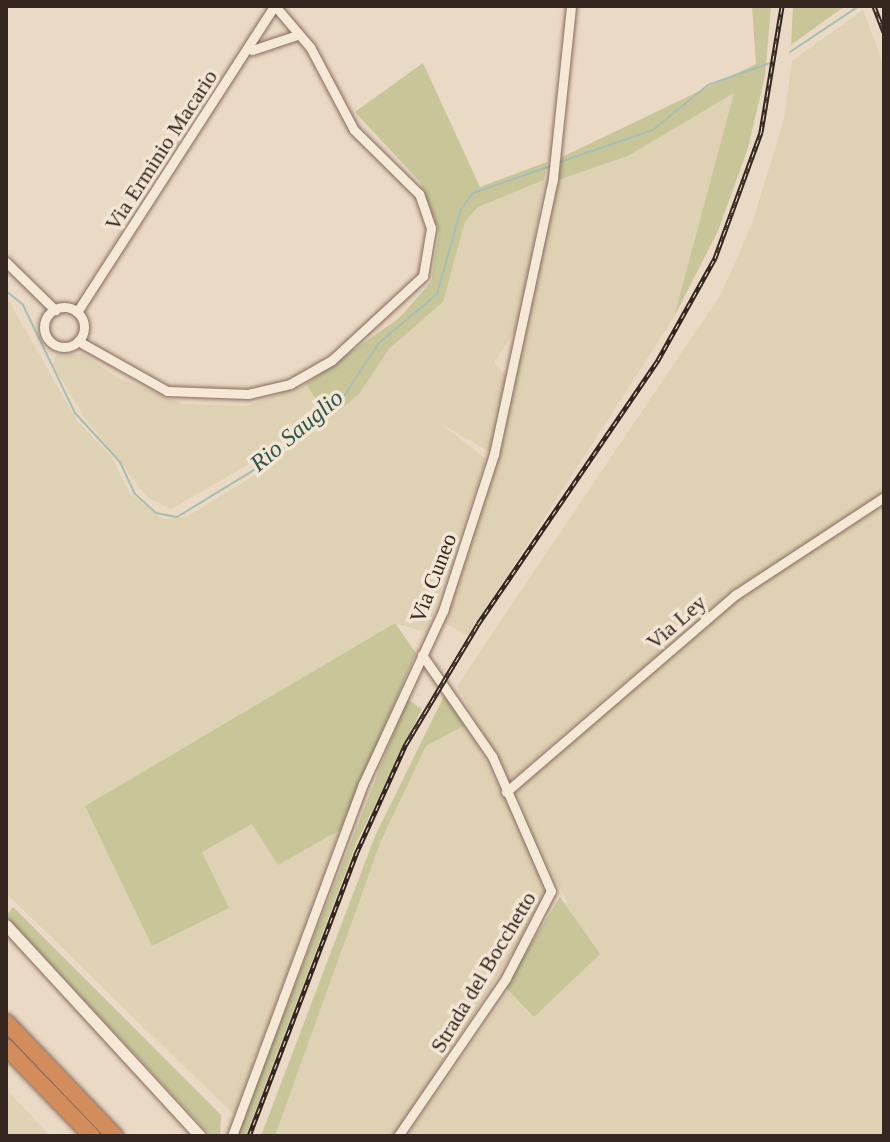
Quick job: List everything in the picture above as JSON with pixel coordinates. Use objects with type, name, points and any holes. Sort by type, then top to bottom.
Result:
[{"type":"highway","points":[[6,1022],[115,1136]]},
{"type":"highway","points":[[6,1047],[92,1136]]},
{"type":"street","points":[[78,341],[167,391],[248,394],[322,367],[417,287],[431,245],[419,194],[354,130],[297,35],[274,6]]},
{"type":"street","name":"Via Erminio Macario","points":[[77,312],[274,6]]},
{"type":"street","name":"Via Cuneo","points":[[232,1136],[363,784],[422,655],[494,454],[553,178],[571,6]]},
{"type":"street","points":[[243,57],[259,43],[297,35]]},
{"type":"street","points":[[6,262],[55,310],[77,312],[84,329],[78,341],[61,347],[50,341],[44,324],[55,310]]},
{"type":"street","name":"Via Ley","points":[[506,792],[735,595],[884,497]]},
{"type":"street","name":"Strada del Bocchetto","points":[[398,1136],[549,901],[550,882],[471,721],[422,655]]},
{"type":"street","points":[[6,925],[200,1136]]},
{"type":"shaded area","points":[[752,6],[771,6],[765,76],[748,148],[718,231],[674,317],[734,93],[628,156],[558,180],[562,157],[756,64]]},
{"type":"shaded area","points":[[793,6],[845,6],[791,45]]},
{"type":"shaded area","points":[[863,10],[884,66],[884,494],[615,689],[509,782],[457,686],[721,294],[752,224],[784,119],[792,61]]},
{"type":"shaded area","points":[[423,63],[480,187],[547,162],[544,180],[478,207],[465,222],[443,302],[389,349],[359,394],[328,419],[306,384],[399,318],[431,282],[439,233],[420,182],[355,112]]},
{"type":"shaded area","points":[[735,92],[674,317],[468,636],[443,622],[496,463],[558,180],[628,156]]},
{"type":"shaded area","points":[[544,180],[521,322],[494,362],[509,380],[490,452],[438,422],[486,459],[426,632],[395,623],[85,806],[229,908],[202,852],[252,824],[279,864],[340,830],[234,1115],[6,893],[6,296],[77,421],[111,456],[129,492],[162,519],[186,517],[257,474],[358,394],[389,349],[443,302],[465,222],[478,207]]},
{"type":"shaded area","points":[[57,353],[83,354],[118,378],[184,404],[247,406],[306,384],[321,409],[265,455],[171,509],[148,498],[84,417],[53,365]]},
{"type":"shaded area","points":[[884,503],[884,1136],[407,1136],[509,991],[535,1017],[567,901],[531,837],[517,790],[731,603]]},
{"type":"shaded area","points":[[395,623],[416,653],[340,830],[278,865],[252,824],[202,852],[229,908],[152,946],[85,806]]},
{"type":"shaded area","points":[[447,690],[467,724],[426,746],[381,841],[275,1136],[261,1136],[375,836]]},
{"type":"shaded area","points":[[407,699],[422,709],[357,842],[246,1136],[236,1136]]},
{"type":"shaded area","points":[[467,724],[548,885],[545,903],[394,1136],[275,1136],[381,841],[426,746]]},
{"type":"shaded area","points":[[560,897],[600,954],[534,1017],[505,987]]},
{"type":"shaded area","points":[[13,907],[221,1115],[220,1136],[211,1136],[6,916]]},
{"type":"shaded area","points":[[7,1090],[50,1136],[6,1136]]},
{"type":"waterway","name":"Rio Sauglio","points":[[790,52],[859,6]]},
{"type":"waterway","name":"Rio Sauglio","points":[[557,163],[653,130],[708,85],[770,63]]},
{"type":"waterway","name":"Rio Sauglio","points":[[6,291],[23,305],[75,413],[120,462],[135,494],[156,513],[177,517],[267,462],[340,402],[379,343],[437,294],[461,209],[473,193],[551,166]]},
{"type":"railway","points":[[249,1136],[356,854],[406,744],[478,624],[658,360],[715,258],[761,132],[782,6]]},
{"type":"railway","points":[[874,6],[884,32]]}]
